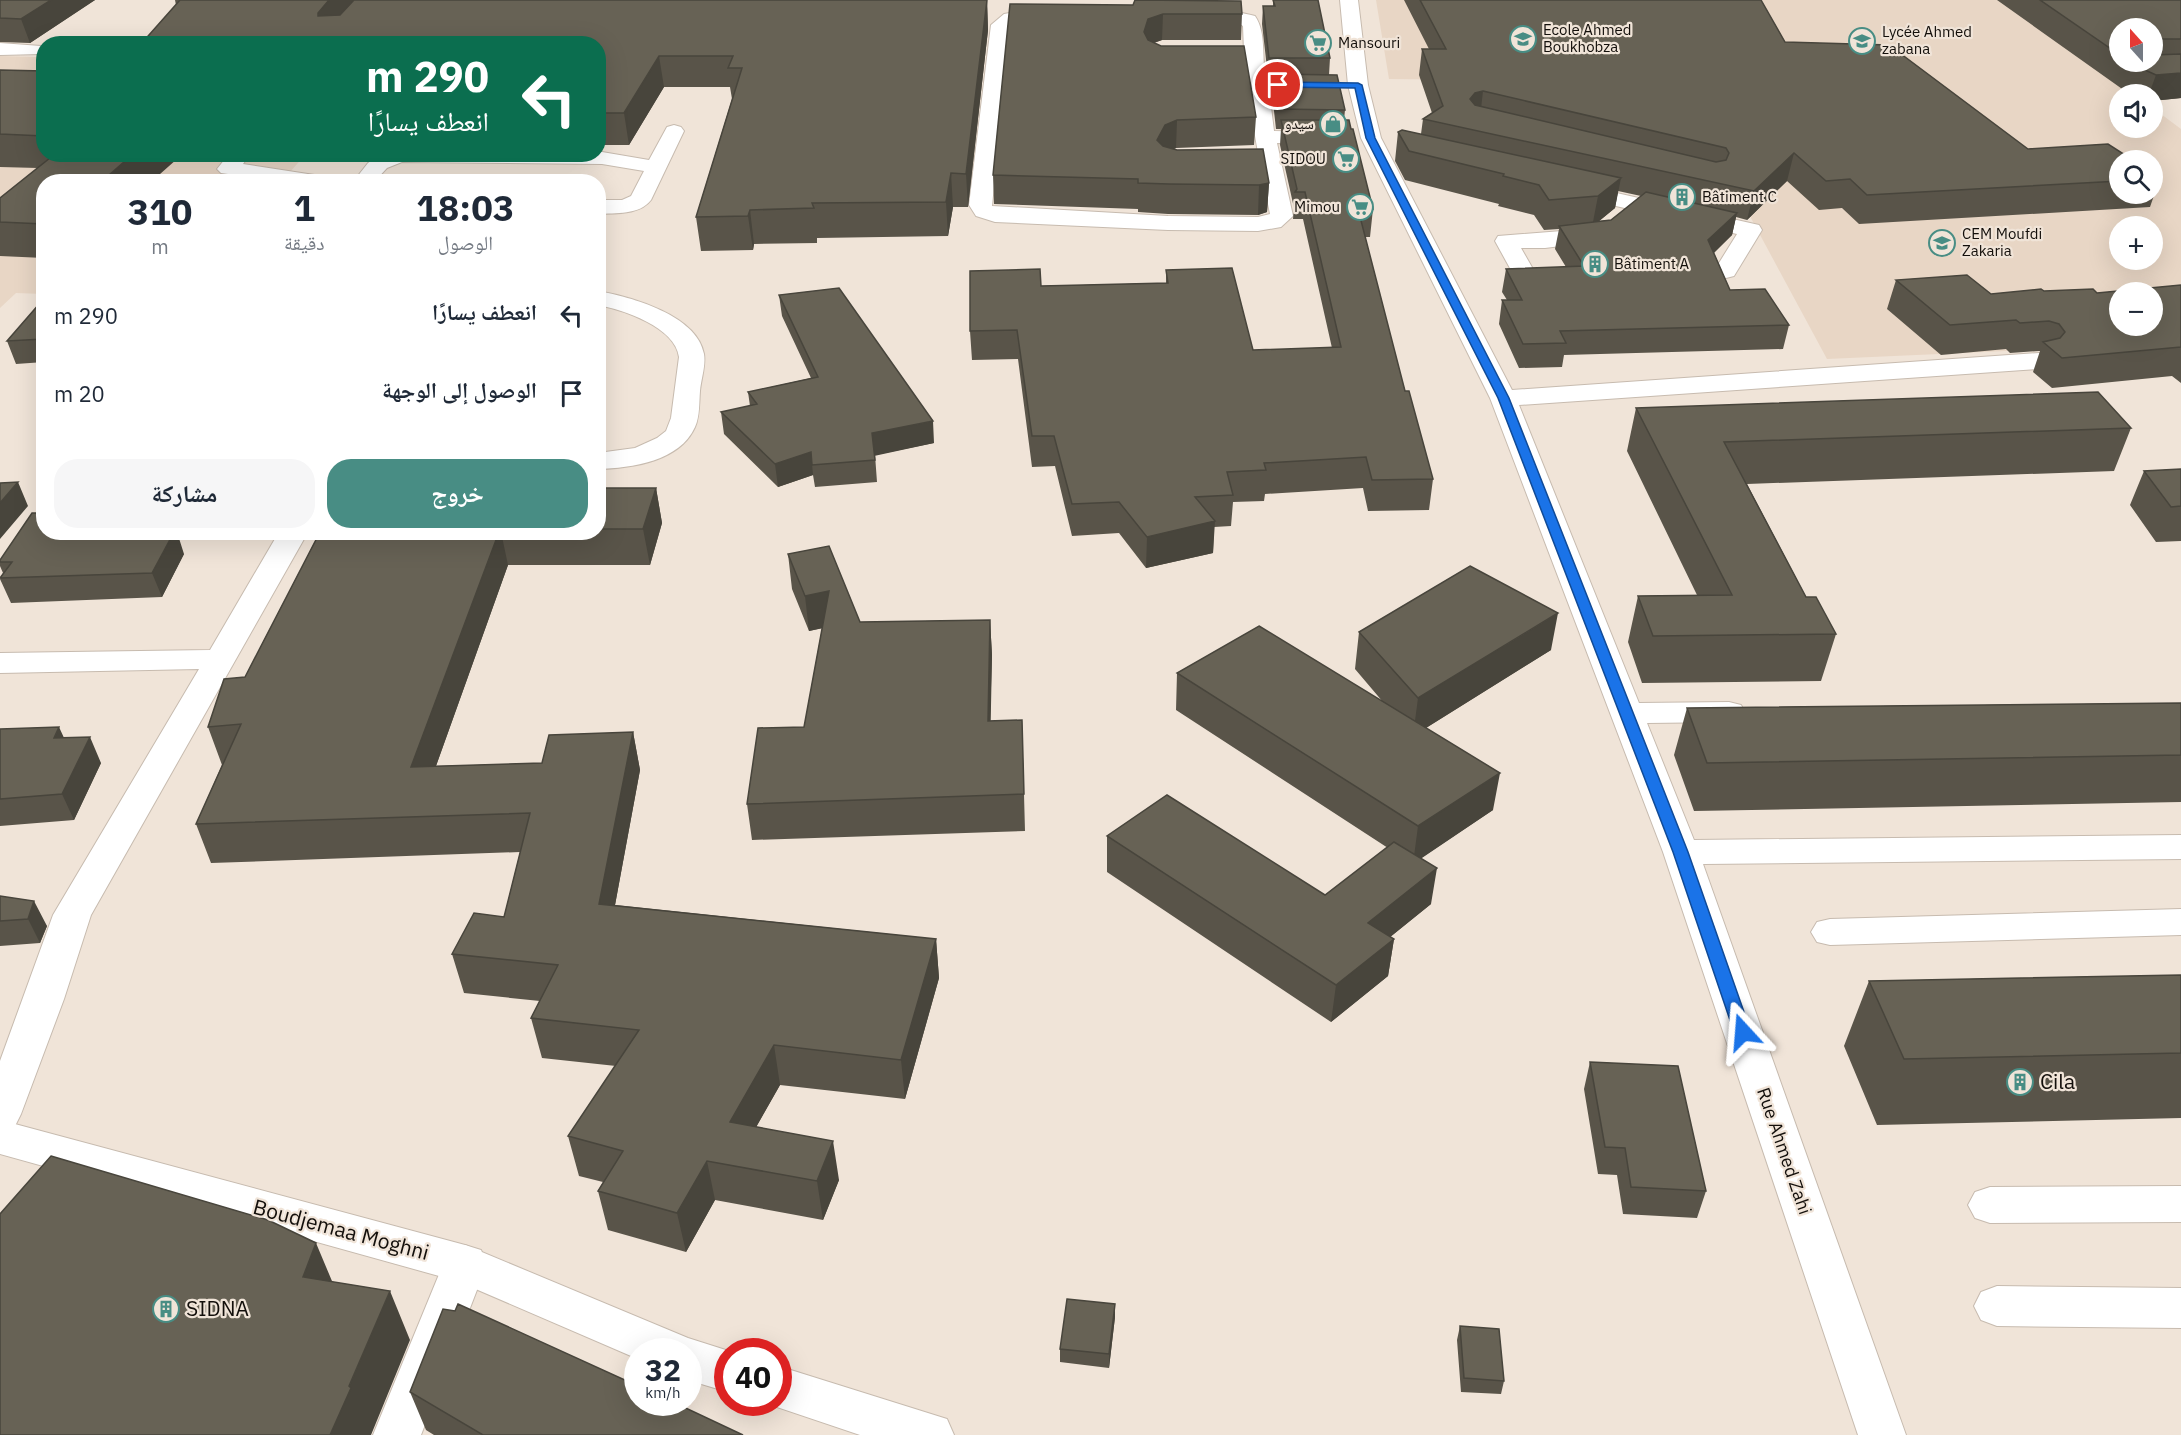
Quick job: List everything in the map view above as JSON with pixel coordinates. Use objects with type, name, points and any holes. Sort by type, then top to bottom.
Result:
[{"type":"street","name":"Rue Ahmed Zahi","points":[[1349,0],[1358,85],[1380,144],[1503,398],[1681,852],[1882,1435]]},
{"type":"street","points":[[1079,15],[1015,17],[1005,20],[1000,25],[980,205],[984,211],[996,215],[1168,223],[1258,224],[1273,222],[1282,216],[1268,153],[1253,56],[1252,26],[1249,20],[1238,17],[1182,16]]},
{"type":"street","points":[[0,49],[34,50]]},
{"type":"street","points":[[1231,56],[1253,56]]},
{"type":"street","points":[[1258,85],[1358,85]]},
{"type":"street","points":[[606,207],[626,206],[640,200],[674,131]]},
{"type":"street","points":[[1247,162],[1268,153],[1380,144]]},
{"type":"street","points":[[606,159],[656,167]]},
{"type":"street","points":[[234,162],[228,169],[277,174]]},
{"type":"street","points":[[369,174],[380,162]]},
{"type":"street","points":[[1592,193],[1614,175]]},
{"type":"street","points":[[1550,183],[1751,230],[1726,271]]},
{"type":"street","points":[[1525,276],[1506,241],[1545,241],[1599,235],[1637,204]]},
{"type":"street","points":[[606,300],[645,312],[670,325],[688,345],[692,362],[681,429],[663,446],[641,456],[606,460]]},
{"type":"street","points":[[1503,398],[2039,361]]},
{"type":"street","points":[[0,1114],[44,999],[72,915],[289,540]]},
{"type":"street","points":[[0,663],[220,659]]},
{"type":"street","points":[[1626,713],[1756,711]]},
{"type":"street","points":[[1681,852],[2181,847]]},
{"type":"street","points":[[1830,932],[2181,922]]},
{"type":"street","name":"Boudjemaa Moghni","points":[[0,1137],[465,1264],[638,1338]]},
{"type":"street","points":[[1990,1205],[2181,1204]]},
{"type":"street","points":[[397,1435],[465,1264]]},
{"type":"street","points":[[1997,1306],[2181,1308]]},
{"type":"street","points":[[792,1391],[930,1435]]},
{"type":"shaded area","points":[[1376,0],[2002,0],[2120,84],[2109,84],[2109,138],[2163,138],[2163,116],[2181,129],[2181,362],[2049,349],[1827,359],[1704,131],[1682,82],[1389,79]]},
{"type":"shaded area","points":[[0,56],[36,57],[36,162],[299,162],[288,174],[36,174],[36,294],[16,293],[0,308]]},
{"type":"building","points":[[0,0],[51,0],[21,19],[0,18]]},
{"type":"building","points":[[180,0],[329,0],[318,16],[340,15],[354,0],[987,0],[966,174],[951,173],[946,202],[812,203],[814,208],[750,210],[748,216],[696,217],[742,68],[728,68],[733,56],[659,56],[624,113],[606,113],[606,36],[148,36]]},
{"type":"building","points":[[1135,0],[1241,1],[1242,14],[1163,14],[1148,19],[1144,32],[1148,40],[1161,46],[1244,46],[1256,117],[1177,120],[1165,125],[1157,140],[1163,146],[1177,150],[1263,149],[1269,183],[1259,185],[1169,184],[1138,183],[1138,179],[993,175],[1010,4],[1133,5]]},
{"type":"building","points":[[1273,0],[1318,0],[1330,58],[1269,58],[1263,6],[1275,6]]},
{"type":"building","points":[[1420,0],[1761,0],[1785,42],[1889,45],[2028,149],[2108,144],[2117,150],[2109,150],[2109,182],[1867,195],[1850,179],[1826,181],[1794,153],[1754,191],[1423,119],[1443,106],[1422,49],[1446,49]],"holes":[[[1483,91],[1726,148],[1729,153],[1726,160],[1716,162],[1475,105],[1470,99],[1475,93]]]},
{"type":"building","points":[[2040,0],[2181,0],[2181,39],[2163,39],[2163,18],[2109,18],[2109,47]]},
{"type":"building","points":[[2181,54],[2181,73],[2156,75],[2149,72],[2163,72],[2163,55]]},
{"type":"building","points":[[0,70],[36,71],[36,136],[0,134]]},
{"type":"building","points":[[1273,74],[1337,75],[1345,110],[1277,109]]},
{"type":"building","points":[[1281,120],[1349,120],[1351,129],[1353,129],[1373,209],[1358,209],[1405,391],[1409,391],[1433,479],[1372,480],[1366,457],[1264,463],[1266,470],[1227,472],[1233,495],[1195,497],[1215,521],[1147,537],[1119,502],[1072,504],[1054,436],[1032,436],[1017,330],[970,331],[970,271],[1040,269],[1041,286],[1168,283],[1166,270],[1232,268],[1253,350],[1341,347],[1305,192],[1295,192],[1297,189]]},
{"type":"building","points":[[1402,130],[1621,178],[1598,196],[1549,200],[1539,185],[1409,151],[1398,132]]},
{"type":"building","points":[[45,162],[124,162],[110,174],[36,174],[36,224],[0,222],[0,198]]},
{"type":"building","points":[[1646,192],[1737,213],[1708,240],[1730,290],[1765,289],[1789,325],[1560,331],[1566,343],[1523,344],[1502,300],[1522,300],[1506,269],[1584,266],[1559,226],[1611,220]]},
{"type":"building","points":[[1967,275],[1991,294],[2041,289],[2044,291],[2093,289],[2097,293],[2109,292],[2109,336],[2163,336],[2163,287],[2181,285],[2181,347],[2062,358],[2043,342],[2060,338],[2065,332],[2059,324],[2049,321],[2020,323],[2016,320],[1950,325],[1896,280]]},
{"type":"building","points":[[839,288],[933,421],[872,433],[875,460],[812,465],[811,452],[775,464],[721,412],[757,404],[748,392],[818,377],[779,295]]},
{"type":"building","points":[[36,308],[36,339],[7,341]]},
{"type":"building","points":[[2098,392],[2131,428],[1724,442],[1806,597],[1816,597],[1836,634],[1653,636],[1638,596],[1732,595],[1636,408]]},
{"type":"building","points":[[2181,469],[2181,506],[2171,507],[2144,471]]},
{"type":"building","points":[[18,482],[0,503],[0,483]]},
{"type":"building","points":[[606,488],[656,488],[643,529],[606,529]]},
{"type":"building","points":[[32,513],[36,513],[36,540],[170,540],[152,573],[0,578],[12,562],[0,562]]},
{"type":"building","points":[[316,540],[496,540],[411,767],[542,763],[549,735],[633,732],[599,904],[936,939],[901,1060],[774,1045],[730,1122],[833,1141],[817,1181],[707,1161],[677,1213],[598,1191],[623,1151],[568,1136],[639,1030],[531,1018],[558,965],[452,954],[474,913],[504,917],[530,813],[196,824],[241,724],[208,727],[224,679],[245,677]]},
{"type":"building","points":[[829,546],[860,622],[990,620],[988,721],[1022,720],[1024,794],[747,804],[758,728],[804,727],[829,591],[805,596],[788,554]]},
{"type":"building","points":[[1470,566],[1558,613],[1418,698],[1359,632]]},
{"type":"building","points":[[1259,626],[1500,773],[1418,826],[1177,673]]},
{"type":"building","points":[[2181,703],[2181,755],[1707,763],[1687,708]]},
{"type":"building","points":[[59,727],[54,738],[90,737],[62,794],[0,799],[0,729]]},
{"type":"building","points":[[1167,795],[1325,895],[1394,842],[1437,868],[1368,923],[1394,939],[1336,985],[1107,836]]},
{"type":"building","points":[[0,896],[34,901],[28,919],[0,921]]},
{"type":"building","points":[[2181,975],[2181,1053],[1904,1059],[1869,981]]},
{"type":"building","points":[[1590,1062],[1678,1066],[1706,1191],[1631,1187],[1625,1148],[1605,1147]]},
{"type":"building","name":"SIDNA","points":[[51,1156],[268,1220],[316,1243],[303,1277],[390,1291],[330,1435],[0,1435],[0,1214]]},
{"type":"building","points":[[1067,1299],[1115,1304],[1109,1354],[1060,1349]]},
{"type":"building","points":[[458,1304],[624,1380],[624,1416],[702,1416],[743,1435],[483,1435],[410,1392],[443,1309],[455,1311]]},
{"type":"building","points":[[1460,1326],[1499,1329],[1504,1381],[1464,1378]]},
{"type":"place","name":"Ecole Ahmed Boukhobza","points":[[1523,39]]},
{"type":"place","name":"Lycée Ahmed zabana","points":[[1862,41]]},
{"type":"place","name":"Mansouri","points":[[1318,43]]},
{"type":"place","name":"سيدو","points":[[1333,124]]},
{"type":"place","name":"SIDOU","points":[[1346,159]]},
{"type":"place","name":"Bâtiment C","points":[[1682,197]]},
{"type":"place","name":"Mimou","points":[[1360,207]]},
{"type":"place","name":"CEM Moufdi Zakaria","points":[[1942,243]]},
{"type":"place","name":"Bâtiment A","points":[[1595,264]]},
{"type":"place","name":"Cila","points":[[2020,1082]]},
{"type":"place","name":"SIDNA","points":[[166,1309]]},
{"type":"route","points":[[1278,85],[1358,85],[1371,138],[1503,398],[1681,852],[1743,1032]]}]
